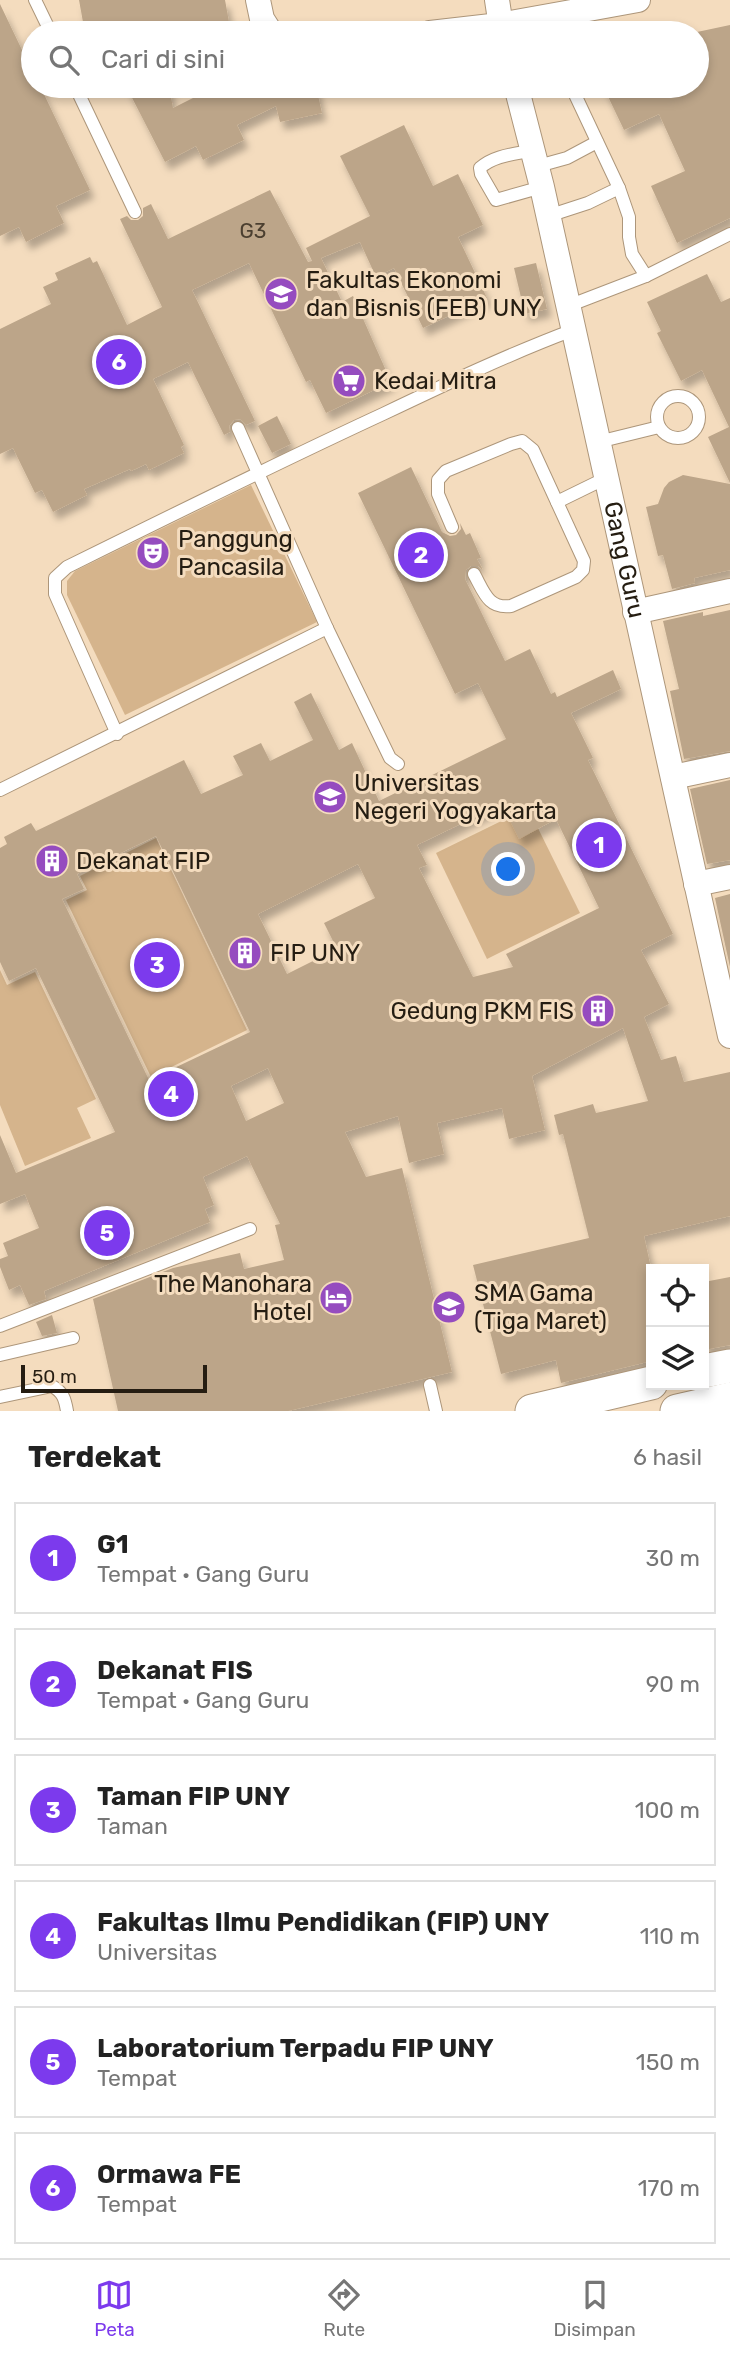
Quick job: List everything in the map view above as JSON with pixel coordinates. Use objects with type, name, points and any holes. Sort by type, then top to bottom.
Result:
[{"type":"main road","points":[[709,1370],[730,1366]]},
{"type":"main road","points":[[532,1411],[646,1384]]},
{"type":"main road","points":[[677,1411],[730,1399]]},
{"type":"street","points":[[258,0],[263,21]]},
{"type":"street","points":[[496,0],[500,21]]},
{"type":"street","points":[[539,21],[638,0]]},
{"type":"street","name":"Gang Guru","points":[[519,98],[538,168],[730,1036]]},
{"type":"street","points":[[635,612],[730,591]]},
{"type":"street","points":[[673,777],[730,765]]},
{"type":"street","points":[[696,884],[730,877]]},
{"type":"lane","points":[[35,0],[45,21]]},
{"type":"lane","points":[[81,98],[135,212]]},
{"type":"lane","points":[[577,98],[619,188],[629,217],[632,254],[646,276]]},
{"type":"lane","points":[[538,168],[567,158],[597,142]]},
{"type":"lane","points":[[548,216],[589,203],[619,188]]},
{"type":"lane","points":[[117,734],[55,594],[55,578],[67,567],[258,472],[545,340],[571,318],[646,276],[730,234]]},
{"type":"lane","points":[[598,443],[659,427]]},
{"type":"lane","points":[[239,428],[327,628],[390,758],[398,764]]},
{"type":"lane","points":[[452,527],[438,494],[438,480],[446,471],[522,441],[533,450],[584,561],[583,570],[576,577],[511,607],[500,608],[490,601],[474,574]]},
{"type":"lane","points":[[557,502],[606,478]]},
{"type":"lane","points":[[0,790],[327,628]]},
{"type":"lane","points":[[0,1326],[250,1229]]},
{"type":"lane","points":[[0,1355],[73,1338]]},
{"type":"lane","points":[[429,1385],[436,1411]]},
{"type":"lane","points":[[0,1397],[52,1386],[65,1398],[67,1411]]},
{"type":"shaded area","points":[[251,485],[317,622],[125,715],[67,595],[67,581],[75,571]]},
{"type":"shaded area","points":[[528,808],[580,913],[487,959],[436,853]]},
{"type":"shaded area","points":[[156,838],[247,1030],[151,1077],[66,900],[87,890],[80,876]]},
{"type":"shaded area","points":[[0,970],[7,985],[35,972],[96,1099],[77,1108],[91,1138],[25,1166],[0,1105]]},
{"type":"building","points":[[79,0],[225,0],[229,21],[83,21]]},
{"type":"building","points":[[0,4],[21,48],[21,98],[46,98],[90,190],[56,206],[64,223],[26,242],[19,227],[0,236]]},
{"type":"building","points":[[730,25],[730,218],[677,243],[651,186],[685,171],[659,114],[624,130],[609,98],[709,98],[709,29]]},
{"type":"building","points":[[132,98],[171,98],[173,108],[193,98],[319,98],[322,113],[280,122],[276,106],[237,125],[244,140],[203,160],[196,146],[165,162]]},
{"type":"building","points":[[404,125],[433,186],[458,174],[483,225],[458,237],[487,298],[423,328],[394,268],[376,277],[360,242],[321,258],[342,302],[353,296],[391,382],[326,413],[310,380],[306,382],[249,263],[192,290],[255,421],[246,425],[240,419],[234,420],[229,426],[230,432],[224,435],[188,362],[153,379],[184,445],[181,447],[184,453],[149,470],[146,464],[84,489],[87,495],[53,512],[42,490],[35,493],[13,448],[0,454],[0,329],[51,304],[43,287],[58,280],[55,273],[90,257],[93,263],[97,261],[127,325],[162,307],[120,219],[127,216],[131,220],[138,220],[143,216],[143,208],[151,204],[168,239],[270,190],[308,262],[312,261],[306,248],[370,216],[340,156]]},
{"type":"building","points":[[536,263],[547,309],[525,314],[514,268]]},
{"type":"building","points":[[707,274],[721,302],[730,298],[730,483],[708,437],[729,427],[702,370],[681,381],[657,333],[661,331],[647,302]]},
{"type":"building","points":[[277,416],[291,444],[272,453],[258,426]]},
{"type":"building","points":[[411,467],[442,532],[450,536],[456,535],[461,529],[460,523],[466,535],[470,533],[483,570],[478,566],[471,566],[466,570],[465,579],[505,661],[530,649],[551,694],[555,692],[557,697],[613,670],[621,689],[571,713],[593,758],[588,760],[673,934],[641,950],[669,1004],[644,1017],[661,1060],[676,1056],[684,1082],[730,1072],[730,1216],[644,1236],[650,1264],[646,1264],[646,1362],[561,1383],[556,1360],[501,1374],[473,1265],[589,1238],[563,1134],[559,1135],[554,1115],[593,1104],[596,1113],[648,1101],[623,1028],[532,1076],[545,1130],[509,1139],[502,1108],[437,1123],[444,1154],[409,1163],[398,1116],[345,1132],[366,1177],[402,1168],[452,1372],[288,1411],[118,1411],[93,1299],[173,1268],[240,1253],[244,1269],[284,1260],[275,1225],[280,1224],[247,1156],[203,1177],[214,1205],[205,1209],[210,1222],[44,1291],[46,1299],[29,1305],[20,1285],[9,1290],[0,1267],[0,1259],[8,1256],[3,1243],[39,1228],[25,1194],[0,1204],[0,1135],[16,1173],[115,1132],[36,968],[9,981],[0,962],[0,848],[7,844],[4,837],[31,823],[36,831],[184,760],[201,794],[243,775],[233,756],[261,743],[270,761],[313,740],[294,702],[311,693],[339,750],[352,743],[379,801],[506,739],[478,683],[455,694],[358,493]],"holes":[[[502,804],[519,839],[556,819],[599,908],[506,954],[513,967],[473,977],[419,868],[427,865],[417,845]],[[156,836],[250,1032],[149,1080],[62,899],[84,889],[77,874]],[[358,864],[375,898],[324,923],[337,949],[287,974],[258,914]],[[268,1068],[284,1103],[246,1121],[231,1086]]]},
{"type":"building","points":[[683,475],[730,484],[730,570],[694,578],[695,583],[672,589],[663,555],[658,556],[646,507],[658,504],[669,482]]},
{"type":"building","points":[[730,610],[730,751],[684,759],[670,691],[679,689],[663,621],[703,612],[703,616]]},
{"type":"building","points":[[730,780],[730,860],[707,864],[690,789]]},
{"type":"building","points":[[730,894],[730,967],[715,898]]},
{"type":"building","points":[[730,1277],[730,1345],[709,1349],[709,1327],[709,1281]]},
{"type":"building","points":[[52,1315],[57,1333],[42,1336],[36,1322]]},
{"type":"place","name":"Fakultas Ekonomi dan Bisnis (FEB) UNY","points":[[281,294]]},
{"type":"place","name":"Ormawa FE","points":[[119,362]]},
{"type":"place","name":"Kedai Mitra","points":[[349,381]]},
{"type":"place","name":"Panggung Pancasila","points":[[153,553]]},
{"type":"place","name":"Dekanat FIS","points":[[421,555]]},
{"type":"place","name":"Universitas Negeri Yogyakarta","points":[[330,797]]},
{"type":"place","name":"G1","points":[[599,845]]},
{"type":"place","name":"Dekanat FIP","points":[[52,861]]},
{"type":"place","name":"FIP UNY","points":[[245,953]]},
{"type":"place","name":"Taman FIP UNY","points":[[157,965]]},
{"type":"place","name":"Gedung PKM FIS","points":[[598,1011]]},
{"type":"place","name":"Fakultas Ilmu Pendidikan (FIP) UNY","points":[[171,1094]]},
{"type":"place","name":"Laboratorium Terpadu FIP UNY","points":[[107,1233]]},
{"type":"place","name":"The Manohara Hotel","points":[[336,1298]]},
{"type":"place","name":"SMA Gama (Tiga Maret)","points":[[449,1307]]}]
